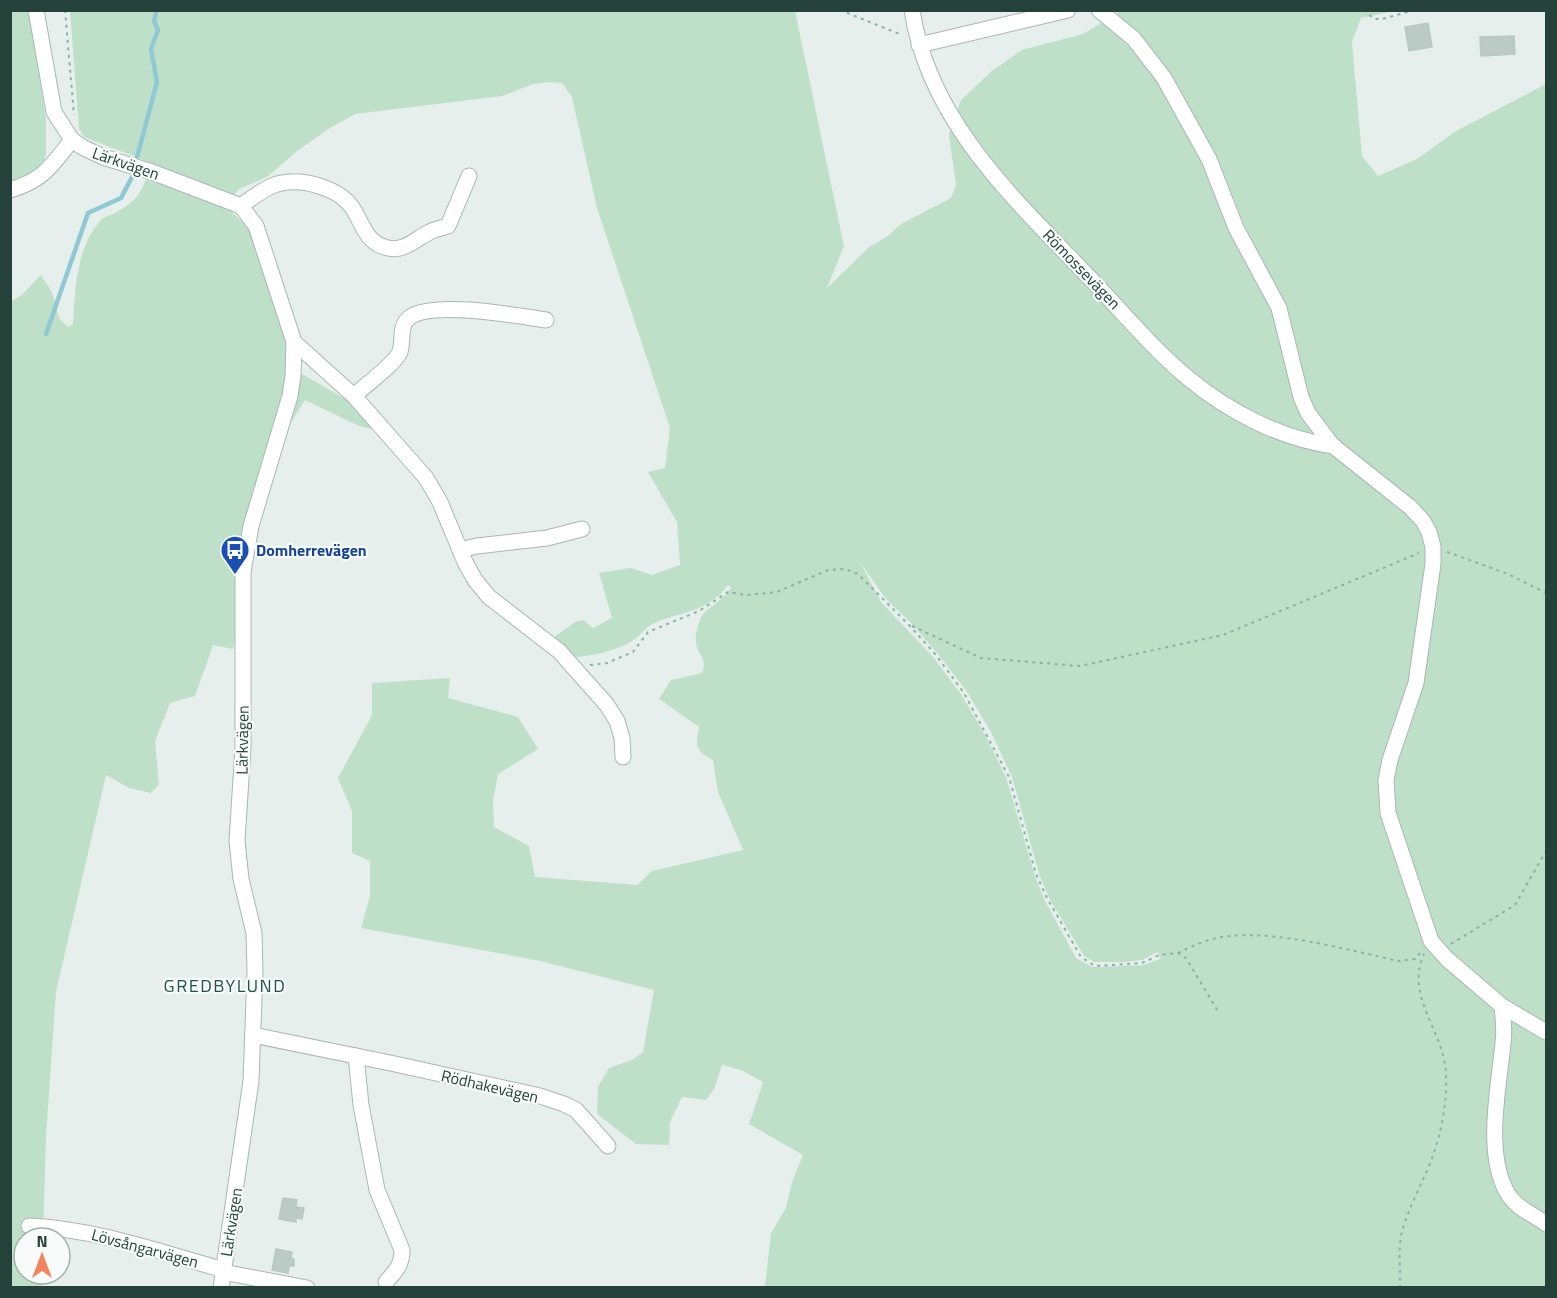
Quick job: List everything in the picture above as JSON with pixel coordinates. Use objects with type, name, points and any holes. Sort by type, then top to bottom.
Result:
[{"type":"street","name":"Lärkvägen","points":[[36,10],[54,112],[72,140],[104,157],[152,172],[241,206],[256,226],[294,342],[290,396],[251,526],[243,572],[243,747],[237,841],[241,879],[254,933],[253,1035],[251,1081],[244,1140],[223,1276]]},
{"type":"street","name":"Römossevägen","points":[[912,10],[926,66],[939,95],[962,134],[990,171],[1037,223],[1159,350],[1188,378],[1219,400],[1257,422],[1309,443],[1334,446]]},
{"type":"street","points":[[918,41],[1068,10]]},
{"type":"street","points":[[1099,10],[1134,39],[1164,78],[1209,159],[1236,228],[1279,308],[1300,397],[1308,413],[1334,446],[1410,507],[1430,532],[1433,547],[1429,596],[1416,683],[1390,760],[1386,780],[1389,813],[1435,946],[1502,1006],[1546,1032]]},
{"type":"street","points":[[10,190],[27,185],[43,176],[72,140]]},
{"type":"street","points":[[241,206],[275,185],[289,182],[315,185],[345,200],[355,211],[369,239],[388,249],[406,247],[430,231],[448,226],[469,176]]},
{"type":"street","points":[[354,396],[395,361],[400,351],[405,321],[423,311],[437,309],[473,311],[546,320]]},
{"type":"street","points":[[294,342],[354,396],[426,478],[440,502],[475,580],[489,597],[559,651],[607,705],[617,721],[622,738],[622,757]]},
{"type":"street","points":[[460,550],[547,538],[582,529]]},
{"type":"street","points":[[1502,1006],[1504,1040],[1494,1136],[1496,1159],[1509,1197],[1546,1224]]},
{"type":"street","name":"Rödhakevägen","points":[[253,1035],[494,1085],[564,1104],[576,1110],[608,1146]]},
{"type":"street","points":[[356,1056],[361,1105],[376,1190],[402,1250],[402,1260],[398,1270],[386,1282]]},
{"type":"street","name":"Lövsångarvägen","points":[[72,1230],[100,1235],[223,1276],[308,1287]]},
{"type":"path","points":[[65,10],[74,116]]},
{"type":"path","points":[[840,10],[918,41]]},
{"type":"path","points":[[1364,10],[1374,19],[1415,10]]},
{"type":"path","points":[[909,625],[981,658],[1080,666],[1222,635],[1433,547],[1508,574],[1546,593]]},
{"type":"path","points":[[575,667],[608,663],[633,652],[648,632],[699,611],[728,592],[747,595],[777,592],[837,568],[858,574],[936,655],[964,693],[1009,777],[1036,874],[1047,898],[1081,957],[1095,966],[1142,963],[1159,956],[1178,953],[1208,940],[1259,934],[1398,962],[1415,959],[1435,946],[1504,913],[1515,904],[1546,850]]},
{"type":"path","points":[[1400,1287],[1402,1229],[1437,1143],[1445,1105],[1445,1059],[1418,986],[1420,964],[1435,946]]},
{"type":"path","points":[[1178,953],[1186,958],[1219,1013]]},
{"type":"green space","points":[[10,11],[29,11],[46,120],[46,153],[42,169],[13,182],[10,181]]},
{"type":"green space","points":[[70,11],[795,11],[844,246],[827,288],[869,247],[888,236],[901,224],[951,198],[956,185],[949,135],[961,100],[992,71],[1022,50],[1083,34],[1121,11],[1394,11],[1361,18],[1352,42],[1362,156],[1378,176],[1417,159],[1456,131],[1546,84],[1546,1287],[765,1287],[771,1233],[786,1208],[792,1182],[803,1155],[749,1124],[763,1082],[741,1070],[722,1065],[714,1089],[706,1100],[682,1097],[670,1122],[669,1145],[636,1144],[597,1114],[598,1087],[609,1068],[632,1060],[643,1052],[654,990],[536,960],[361,928],[370,896],[370,861],[352,853],[352,811],[338,778],[372,715],[372,683],[450,678],[448,698],[518,717],[538,749],[498,774],[493,801],[494,827],[529,846],[535,877],[637,885],[652,871],[743,850],[718,792],[713,760],[703,754],[698,747],[699,727],[659,699],[671,680],[702,673],[704,663],[696,642],[699,624],[703,614],[724,597],[731,588],[728,585],[721,594],[704,606],[654,623],[632,641],[610,651],[570,658],[550,640],[575,622],[583,620],[593,628],[612,618],[599,573],[631,568],[652,575],[680,565],[677,522],[648,472],[665,468],[670,428],[597,208],[572,97],[562,83],[548,82],[533,84],[502,96],[355,114],[297,151],[267,177],[239,189],[234,195],[229,209],[251,231],[289,353],[289,361],[302,374],[354,404],[380,431],[359,426],[305,400],[288,427],[254,519],[233,649],[213,645],[195,696],[170,703],[155,741],[159,784],[151,793],[129,788],[106,775],[56,992],[46,1136],[43,1226],[12,1226],[12,1286],[41,1287],[11,1287],[10,302],[22,295],[41,275],[52,292],[59,318],[68,327],[73,324],[78,271],[91,233],[100,220],[130,204],[140,193],[146,179],[149,162],[84,137],[79,128]],"holes":[[[861,564],[886,599],[911,623],[967,692],[991,732],[1012,777],[1039,874],[1049,898],[1084,956],[1094,962],[1124,962],[1142,960],[1158,952],[1160,959],[1144,965],[1092,967],[1076,958],[1044,899],[1006,777],[985,735],[961,694],[933,657],[881,602]]]},
{"type":"building","points":[[1428,23],[1432,47],[1409,51],[1405,27]]},
{"type":"building","points":[[1514,36],[1515,54],[1481,56],[1480,37]]},
{"type":"building","points":[[283,1198],[297,1200],[296,1207],[304,1208],[302,1219],[296,1218],[296,1222],[279,1219]]},
{"type":"building","points":[[276,1249],[292,1252],[291,1258],[294,1259],[294,1266],[289,1266],[288,1273],[272,1270]]},
{"type":"waterway","points":[[136,161],[157,82],[151,49],[158,30],[154,21],[157,10]]},
{"type":"waterway","points":[[46,334],[88,213],[121,198],[132,177]]},
{"type":"place","name":"Domherrevägen","points":[[235,576]]},
{"type":"district","name":"GREDBYLUND","points":[[225,986]]}]
